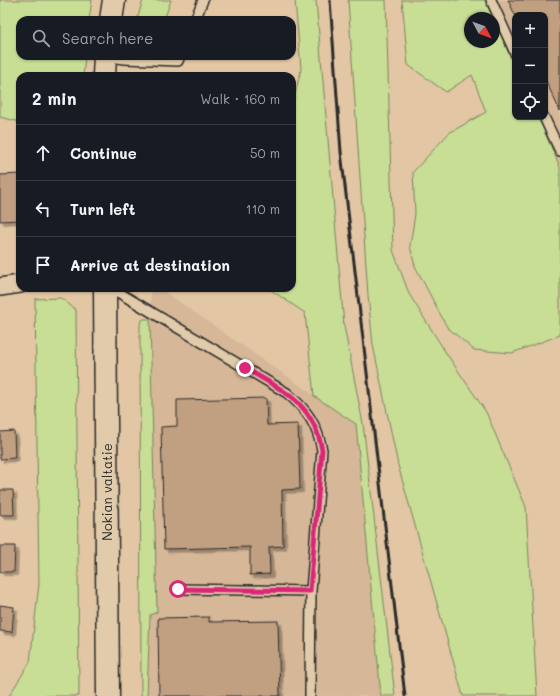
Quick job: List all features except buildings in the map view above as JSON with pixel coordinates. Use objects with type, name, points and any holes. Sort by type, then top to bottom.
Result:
[{"type":"main road","points":[[112,16],[114,0]]},
{"type":"main road","points":[[104,72],[105,60]]},
{"type":"main road","name":"Nokian valtatie","points":[[105,292],[108,696]]},
{"type":"street","points":[[0,287],[16,285]]},
{"type":"lane","points":[[197,16],[203,0]]},
{"type":"lane","points":[[491,0],[513,48]]},
{"type":"lane","points":[[545,120],[560,151]]},
{"type":"lane","points":[[118,292],[287,393],[300,404],[311,418],[320,436],[322,450],[310,591],[310,696]]},
{"type":"lane","points":[[178,589],[310,591]]},
{"type":"shaded area","points":[[485,0],[560,0],[560,167],[539,120],[548,120],[548,12],[512,12],[512,60],[500,34],[500,12],[490,12]]},
{"type":"shaded area","points":[[151,292],[165,292],[356,424],[381,696],[147,696],[150,614],[157,612],[150,319]]},
{"type":"green space","points":[[0,0],[92,0],[90,16],[16,16],[16,60],[85,60],[83,72],[16,72],[16,121],[0,117]]},
{"type":"green space","points":[[143,0],[171,0],[165,16],[138,16]]},
{"type":"green space","points":[[295,0],[316,0],[344,326],[363,424],[395,696],[381,696],[356,424],[314,396],[305,313],[274,292],[296,292],[296,91],[301,69]]},
{"type":"green space","points":[[348,0],[386,0],[393,250],[409,294],[446,353],[486,412],[526,507],[537,696],[463,696],[398,465],[373,345],[368,295]]},
{"type":"green space","points":[[402,0],[485,0],[490,12],[464,12],[464,48],[500,48],[500,33],[512,60],[512,120],[539,120],[560,167],[560,335],[512,353],[474,350],[447,327],[415,266],[410,246],[415,214],[413,172],[449,133],[486,112],[472,75],[446,92],[408,65]]},
{"type":"green space","points":[[61,298],[76,310],[79,696],[9,696],[30,662],[39,584],[35,299]]},
{"type":"green space","points":[[143,319],[150,319],[157,612],[150,615],[147,696],[141,696],[140,324]]},
{"type":"railway","points":[[330,0],[341,152],[405,696]]},
{"type":"route","points":[[178,589],[310,591],[322,450],[320,436],[311,418],[300,404],[287,393],[245,368]]}]
